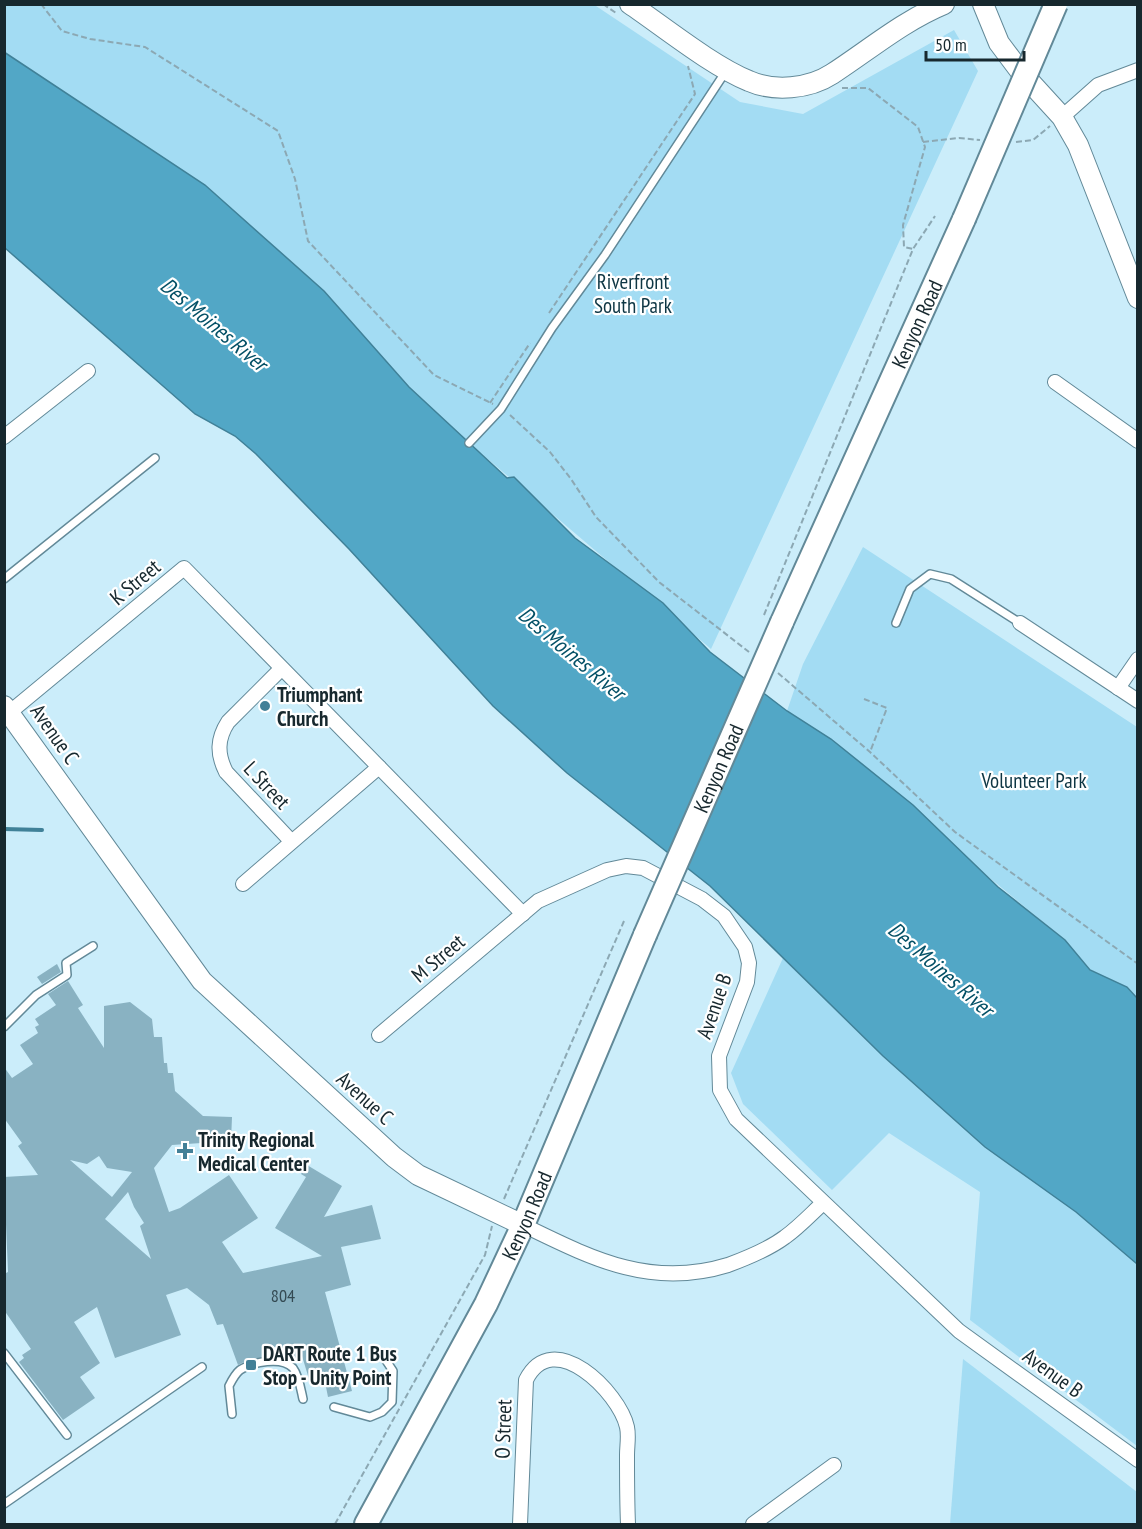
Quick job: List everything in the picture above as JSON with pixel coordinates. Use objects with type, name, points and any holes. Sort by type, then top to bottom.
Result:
[{"type":"main road","name":"Kenyon Road","points":[[366,1524],[486,1304],[523,1225],[645,935],[773,619],[964,219],[1056,4]]},
{"type":"street","points":[[626,11],[749,82],[766,86],[799,86],[830,76],[901,27],[944,4]]},
{"type":"street","points":[[983,4],[986,18],[999,43],[1020,71],[1062,117],[1078,146],[1137,298]]},
{"type":"street","points":[[1062,117],[1098,85],[1137,70]]},
{"type":"street","points":[[4,437],[88,371]]},
{"type":"street","points":[[1055,382],[1137,441]]},
{"type":"street","name":"K Street","points":[[6,712],[184,568],[281,669]]},
{"type":"street","points":[[1020,623],[1137,701]]},
{"type":"street","points":[[1118,688],[1137,659]]},
{"type":"street","points":[[281,669],[523,914]]},
{"type":"street","name":"L Street","points":[[281,669],[228,722],[221,732],[220,759],[226,772],[291,841]]},
{"type":"street","name":"Avenue C","points":[[6,712],[202,981],[394,1157],[418,1175],[619,1267],[651,1274],[684,1274],[715,1269],[763,1250],[784,1238],[823,1203]]},
{"type":"street","name":"L Street","points":[[243,884],[379,767]]},
{"type":"street","name":"Avenue B","points":[[523,914],[538,901],[560,890],[608,870],[626,866],[643,868],[702,899],[724,916],[745,947],[749,963],[747,982],[719,1056],[720,1090],[736,1119],[959,1331],[1137,1461]]},
{"type":"street","name":"M Street","points":[[379,1035],[523,914]]},
{"type":"street","name":"O Street","points":[[520,1524],[526,1380],[533,1367],[544,1360],[561,1359],[572,1362],[606,1392],[619,1409],[627,1427],[628,1524]]},
{"type":"street","points":[[753,1524],[834,1465]]},
{"type":"street","points":[[366,1524],[375,1524]]},
{"type":"lane","points":[[469,442],[501,409],[552,328],[605,255],[727,69]]},
{"type":"lane","points":[[4,579],[155,458]]},
{"type":"lane","points":[[896,623],[910,588],[930,574],[951,579],[1020,623]]},
{"type":"lane","points":[[4,1027],[36,995],[67,975],[66,963],[93,946]]},
{"type":"lane","points":[[4,1353],[67,1435]]},
{"type":"lane","points":[[334,1407],[370,1417],[382,1412],[392,1402],[393,1371],[381,1353]]},
{"type":"lane","points":[[232,1414],[229,1386],[241,1370],[251,1365],[276,1361],[288,1364],[295,1370],[303,1399]]},
{"type":"lane","points":[[4,1504],[202,1367]]},
{"type":"path","points":[[41,4],[62,31],[90,39],[145,48],[279,131],[295,179],[308,241],[434,375],[517,419],[550,452],[572,479],[596,517],[659,582],[750,653]]},
{"type":"path","points":[[603,4],[626,11]]},
{"type":"path","points":[[549,313],[694,94],[687,60],[695,66]]},
{"type":"path","points":[[836,90],[846,87],[868,88],[918,127],[925,147],[903,225],[904,247],[913,249]]},
{"type":"path","points":[[773,619],[913,249],[935,216]]},
{"type":"path","points":[[490,403],[530,343]]},
{"type":"path","points":[[770,667],[870,752],[956,832],[1137,964]]},
{"type":"path","points":[[864,699],[887,708],[870,752]]},
{"type":"green space","name":"Riverfront South Park","points":[[593,4],[740,102],[803,114],[954,30],[978,71],[711,649],[469,443],[409,387],[5,67],[5,5]]},
{"type":"green space","name":"Volunteer Park","points":[[863,547],[1137,727],[1137,998],[1127,987],[1090,970],[1065,940],[787,711],[803,664]]},
{"type":"green space","points":[[783,958],[883,1056],[985,1147],[1076,1212],[1137,1264],[1137,1446],[970,1320],[980,1192],[889,1133],[832,1190],[743,1104],[731,1073]]},
{"type":"green space","points":[[963,1359],[1137,1492],[1137,1524],[950,1524]]},
{"type":"water","name":"Des Moines River","points":[[4,52],[205,185],[324,291],[409,387],[507,478],[514,477],[575,538],[663,603],[710,652],[787,711],[831,739],[913,805],[998,887],[1065,940],[1090,970],[1127,987],[1137,998],[1137,1264],[1076,1212],[985,1147],[883,1056],[710,886],[567,773],[493,706],[349,549],[256,454],[235,436],[195,414],[5,248]]},
{"type":"building","points":[[57,964],[61,972],[42,984],[37,977]]},
{"type":"building","points":[[68,981],[83,1005],[78,1008],[104,1048],[104,1006],[130,1002],[152,1019],[154,1037],[162,1037],[164,1063],[167,1063],[168,1073],[173,1073],[175,1091],[203,1116],[232,1117],[231,1141],[172,1145],[154,1168],[169,1212],[180,1208],[229,1175],[258,1218],[222,1242],[243,1273],[322,1256],[275,1228],[306,1177],[301,1174],[307,1165],[342,1186],[324,1217],[372,1205],[381,1239],[341,1247],[351,1285],[325,1292],[352,1391],[328,1397],[326,1387],[309,1379],[302,1356],[296,1358],[269,1344],[272,1356],[250,1359],[238,1365],[223,1324],[217,1325],[209,1305],[187,1288],[166,1295],[181,1335],[115,1358],[97,1307],[74,1322],[100,1363],[80,1377],[95,1398],[63,1420],[19,1362],[24,1358],[22,1355],[31,1349],[4,1310],[4,1274],[8,1272],[4,1177],[38,1175],[18,1146],[22,1143],[4,1118],[4,1067],[12,1078],[33,1064],[20,1045],[38,1033],[35,1027],[39,1025],[35,1019],[56,1005],[48,994]],"holes":[[[99,1156],[107,1168],[132,1172],[112,1197],[70,1160],[87,1164]],[[128,1192],[144,1223],[140,1226],[151,1259],[105,1219]]]},
{"type":"waterway","points":[[4,829],[42,830]]},
{"type":"place","name":"Triumphant Church","points":[[265,706]]},
{"type":"place","name":"Trinity Regional Medical Center","points":[[185,1151]]},
{"type":"place","name":"DART Route 1 Bus Stop - Unity Point","points":[[251,1365]]}]
